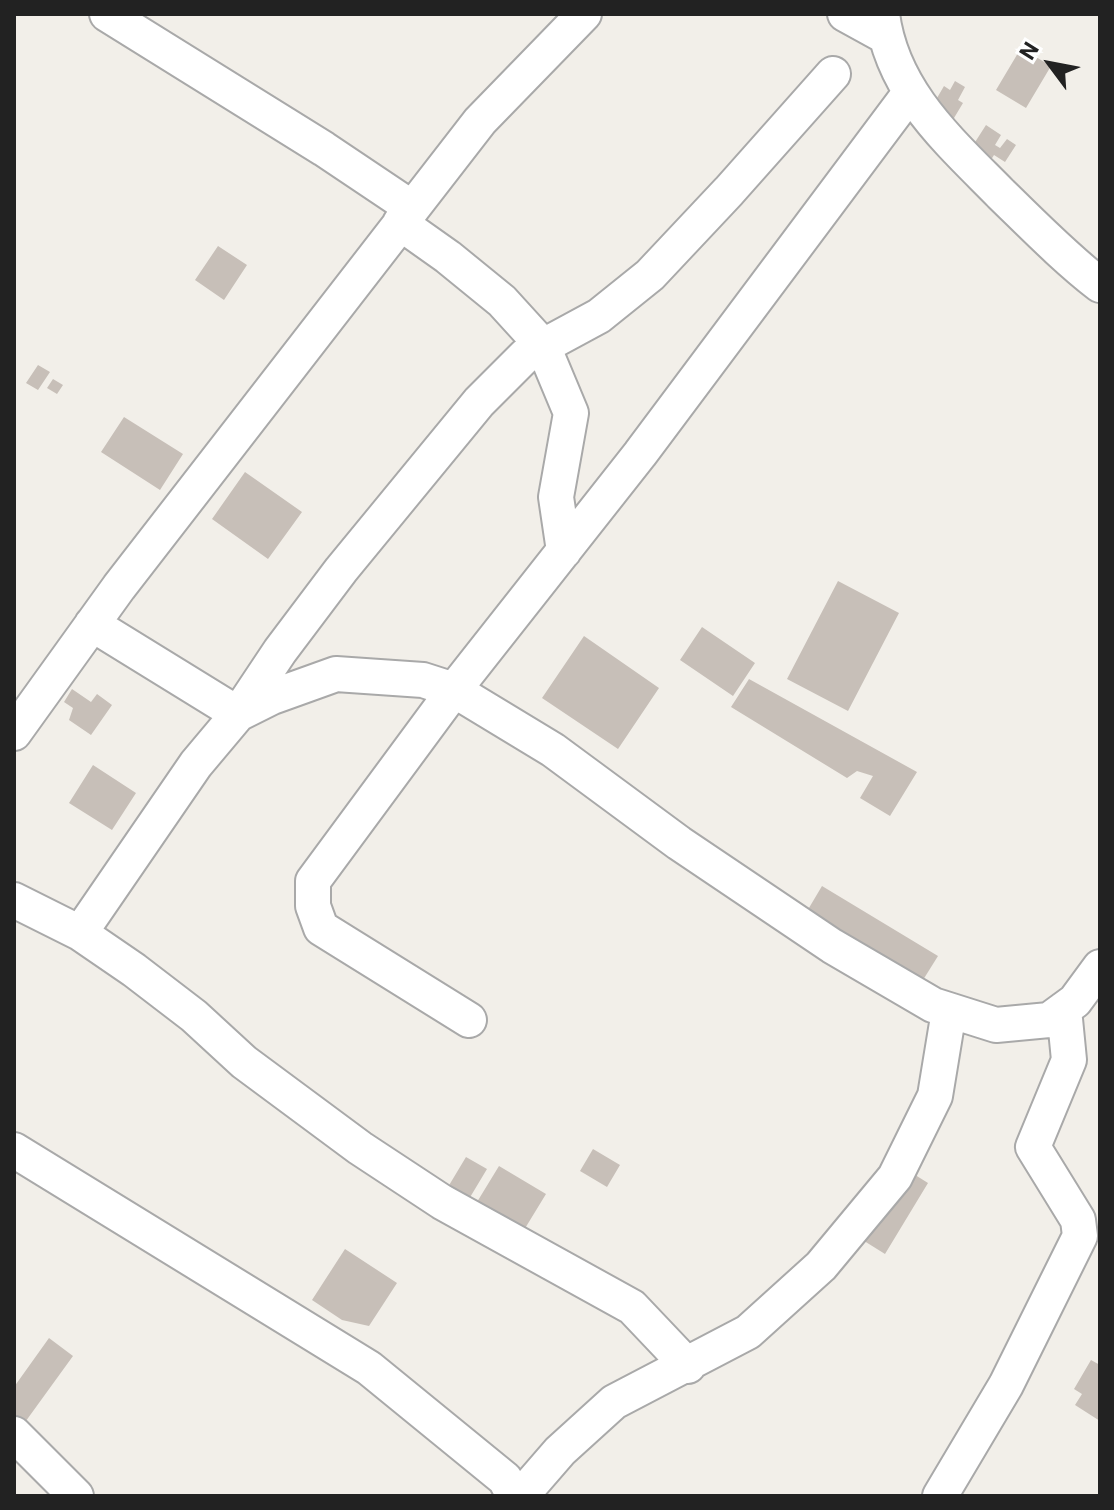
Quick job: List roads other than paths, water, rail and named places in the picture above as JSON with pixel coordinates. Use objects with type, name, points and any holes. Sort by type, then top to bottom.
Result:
[{"type":"street","points":[[107,14],[324,149],[502,301],[543,346],[571,413],[556,497],[564,551]]},
{"type":"street","points":[[14,733],[92,624],[480,121],[584,14]]},
{"type":"street","points":[[845,14],[883,25],[910,93],[937,131],[1100,285]]},
{"type":"street","points":[[80,933],[196,764],[238,714],[280,651],[341,570],[470,412],[525,356],[599,316],[650,275],[833,74]]},
{"type":"street","points":[[469,1020],[321,928],[313,906],[313,881],[454,690],[640,454],[910,93]]},
{"type":"street","points":[[92,624],[238,714]]},
{"type":"street","points":[[238,714],[272,697],[336,674],[423,680],[454,690],[553,750],[679,843],[832,946],[933,1005],[996,1025],[1049,1020],[1075,1001],[1100,967]]},
{"type":"street","points":[[14,900],[80,933],[134,970],[194,1016],[244,1062],[360,1148],[467,1216],[632,1307],[688,1366]]},
{"type":"street","points":[[940,1496],[1006,1385],[1080,1236],[1078,1220],[1033,1147],[1069,1060],[1064,1009]]},
{"type":"street","points":[[521,1496],[560,1451],[614,1402],[748,1332],[821,1266],[895,1177],[935,1096],[949,1011]]},
{"type":"street","points":[[14,1150],[369,1368],[505,1479],[514,1496]]},
{"type":"street","points":[[14,1434],[76,1496]]}]
